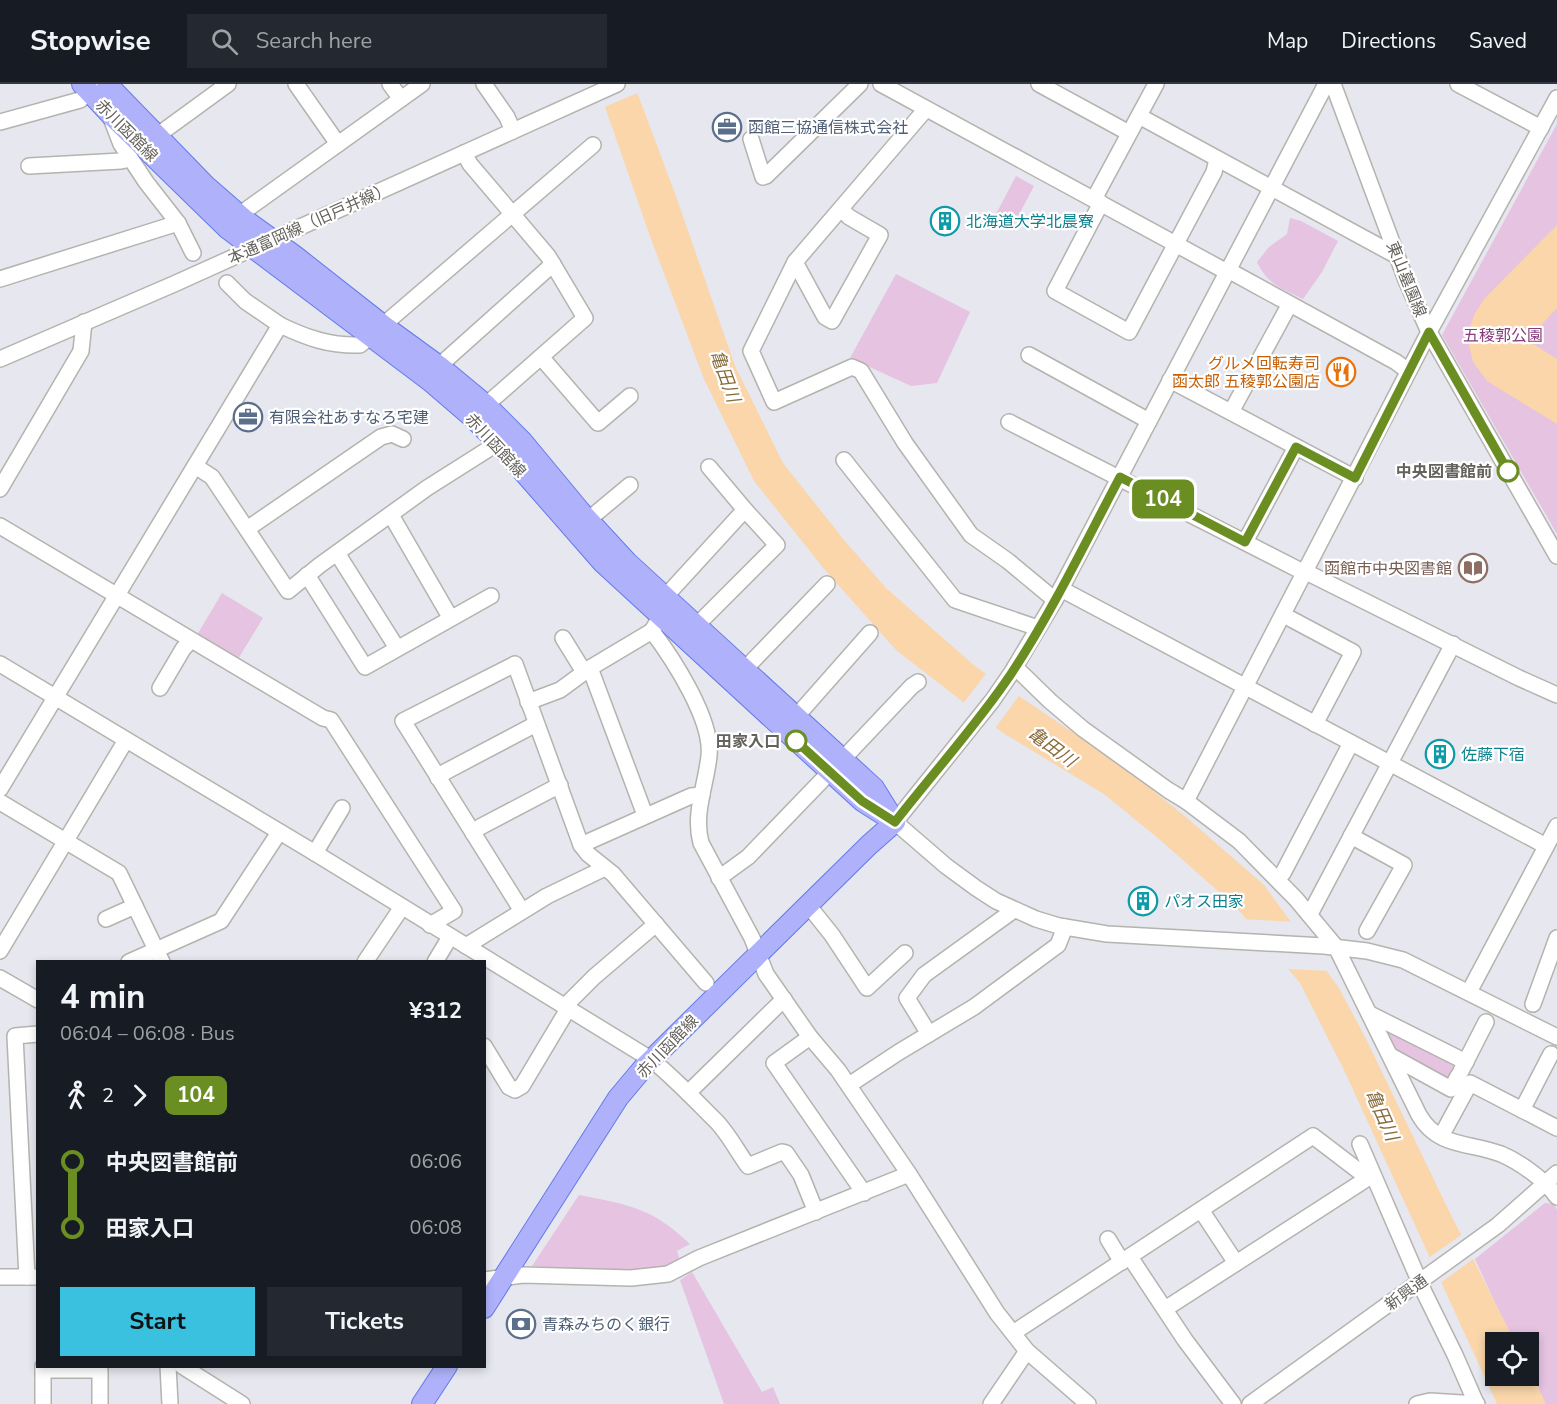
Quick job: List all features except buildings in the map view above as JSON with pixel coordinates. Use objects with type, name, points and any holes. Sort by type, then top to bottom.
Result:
[{"type":"main road","name":"赤川函館線","points":[[95,86],[158,135],[205,185],[239,215],[272,239],[473,418],[498,443],[656,624],[836,766]]},
{"type":"main road","name":"赤川函館線","points":[[95,86],[110,114],[228,229],[253,249],[377,332],[439,366],[486,405],[522,441],[588,520],[627,562],[795,718],[862,801],[895,822],[759,953],[652,1060],[618,1098],[486,1305]]},
{"type":"main road","points":[[424,1403],[446,1368]]},
{"type":"street","points":[[158,135],[228,84]]},
{"type":"street","points":[[296,84],[338,144]]},
{"type":"street","points":[[390,84],[401,99]]},
{"type":"street","points":[[239,215],[422,84]]},
{"type":"street","points":[[484,84],[507,117],[513,131]]},
{"type":"street","name":"本通富岡線（旧戸井線）","points":[[0,359],[253,249],[617,84]]},
{"type":"street","points":[[751,139],[763,177],[766,176],[860,84]]},
{"type":"street","points":[[881,84],[1396,362],[1408,371]]},
{"type":"street","points":[[1039,84],[1130,133]]},
{"type":"street","points":[[1156,84],[1130,133],[1055,291],[1129,332],[1214,172],[1217,159]]},
{"type":"street","points":[[1326,84],[1058,595],[1013,669],[973,726],[895,822],[960,877],[996,901],[1014,910],[1065,927],[1107,934],[1367,951],[1403,960],[1557,1037]]},
{"type":"street","name":"東山墓園線","points":[[1333,84],[1406,280],[1429,332],[1557,556]]},
{"type":"street","points":[[1458,84],[1541,128]]},
{"type":"street","points":[[0,122],[80,100],[95,86]]},
{"type":"street","points":[[1186,801],[1355,478],[1408,371],[1557,98]]},
{"type":"street","points":[[926,109],[795,262],[751,351],[774,402],[852,367],[861,371],[905,443],[971,535],[1008,561],[1058,595],[1246,687],[1546,846]]},
{"type":"street","points":[[110,114],[130,159],[178,224],[193,253]]},
{"type":"street","points":[[1139,116],[1397,256]]},
{"type":"street","points":[[227,283],[245,301],[280,325],[301,335],[335,344],[360,345],[593,145]]},
{"type":"street","points":[[464,153],[470,164],[548,255],[585,318],[486,405]]},
{"type":"street","points":[[29,166],[130,159]]},
{"type":"street","points":[[795,262],[825,317],[832,321],[880,235],[849,217],[841,209]]},
{"type":"street","points":[[0,279],[178,224]]},
{"type":"street","points":[[439,366],[553,264]]},
{"type":"street","points":[[1231,412],[1286,311]]},
{"type":"street","points":[[0,489],[81,351],[84,322]]},
{"type":"street","points":[[0,789],[280,325]]},
{"type":"street","points":[[1029,355],[1149,421]]},
{"type":"street","points":[[541,357],[598,423],[630,396]]},
{"type":"street","points":[[1170,380],[1355,478]]},
{"type":"street","points":[[1009,422],[1245,542],[1557,695]]},
{"type":"street","points":[[247,529],[381,437],[392,434],[403,439]]},
{"type":"street","points":[[195,466],[212,477],[288,591],[427,488],[498,443]]},
{"type":"street","points":[[1245,542],[1296,447]]},
{"type":"street","points":[[844,460],[955,600],[1038,628]]},
{"type":"street","points":[[696,626],[777,545],[709,467]]},
{"type":"street","points":[[588,520],[630,485]]},
{"type":"street","points":[[665,597],[746,511]]},
{"type":"street","points":[[391,515],[450,617]]},
{"type":"street","points":[[0,526],[323,718],[331,720],[454,911],[430,925]]},
{"type":"street","points":[[337,553],[397,648]]},
{"type":"street","points":[[307,575],[365,667],[450,617],[491,596]]},
{"type":"street","points":[[743,671],[826,584]]},
{"type":"street","points":[[1291,619],[1353,652],[1315,724]]},
{"type":"street","points":[[528,702],[560,690],[656,624],[665,648],[702,716],[710,740],[699,835],[759,953],[766,974],[810,1037],[849,1085],[909,1174],[997,1313],[1027,1351],[1088,1404]]},
{"type":"street","points":[[795,718],[870,633]]},
{"type":"street","points":[[562,638],[587,670],[645,815]]},
{"type":"street","points":[[160,688],[183,649],[191,640]]},
{"type":"street","points":[[1310,914],[1453,644]]},
{"type":"street","points":[[0,664],[315,853],[652,1060],[715,1119],[748,1166],[786,1152],[801,1175],[816,1212]]},
{"type":"street","points":[[522,911],[403,721],[515,664],[581,844],[588,854],[613,874],[706,983]]},
{"type":"street","points":[[1013,669],[1110,750],[1186,801],[1252,853],[1310,914],[1370,1014],[1419,1114],[1431,1132],[1446,1140],[1499,1154],[1515,1162],[1557,1197]]},
{"type":"street","points":[[719,878],[748,857],[918,682]]},
{"type":"street","points":[[438,778],[445,772],[536,724]]},
{"type":"street","points":[[0,951],[126,740]]},
{"type":"street","points":[[1283,873],[1352,743]]},
{"type":"street","points":[[473,834],[480,826],[560,785]]},
{"type":"street","points":[[581,844],[691,795],[702,795]]},
{"type":"street","points":[[0,802],[120,873],[159,956]]},
{"type":"street","points":[[315,853],[342,808]]},
{"type":"street","points":[[1469,992],[1557,826]]},
{"type":"street","points":[[1352,836],[1404,865],[1367,931]]},
{"type":"street","points":[[139,960],[159,956],[221,921],[276,837]]},
{"type":"street","points":[[466,946],[547,896],[605,868]]},
{"type":"street","points":[[808,905],[832,935],[867,988],[904,953]]},
{"type":"street","points":[[106,919],[135,906]]},
{"type":"street","points":[[929,1034],[907,998],[924,975],[1014,910]]},
{"type":"street","points":[[366,960],[399,913]]},
{"type":"street","points":[[486,1049],[508,1086],[515,1090],[522,1086],[566,1008],[594,977],[656,924]]},
{"type":"street","points":[[849,1085],[974,1007],[1058,945],[1065,927]]},
{"type":"street","points":[[436,960],[450,937]]},
{"type":"street","points":[[1533,1004],[1557,938]]},
{"type":"street","points":[[0,978],[36,999]]},
{"type":"street","points":[[688,1093],[784,999]]},
{"type":"street","points":[[1370,1014],[1466,1062]]},
{"type":"street","points":[[1445,1129],[1461,1086],[1466,1062],[1486,1022]]},
{"type":"street","points":[[0,1277],[32,1277],[15,1036],[36,1034]]},
{"type":"street","points":[[810,1037],[774,1063],[864,1192]]},
{"type":"street","points":[[1522,1110],[1551,1054]]},
{"type":"street","points":[[1391,1056],[1522,1110],[1557,1128]]},
{"type":"street","points":[[1012,1333],[1313,1136],[1373,1181]]},
{"type":"street","points":[[1360,1144],[1373,1181],[1422,1280],[1476,1404],[1430,1401],[1417,1404]]},
{"type":"street","name":"新興通","points":[[1250,1404],[1498,1225],[1557,1173]]},
{"type":"street","points":[[486,1280],[523,1275],[631,1278],[668,1274],[699,1258],[909,1174]]},
{"type":"street","points":[[1165,1309],[1236,1263],[1373,1181]]},
{"type":"street","points":[[1201,1210],[1236,1263]]},
{"type":"street","points":[[1108,1239],[1165,1309],[1233,1404]]},
{"type":"street","points":[[991,1404],[1014,1366],[1027,1351]]},
{"type":"street","points":[[43,1404],[43,1368],[100,1370],[100,1404]]},
{"type":"street","points":[[168,1368],[170,1404]]},
{"type":"street","points":[[185,1368],[242,1404]]},
{"type":"green space","name":"五稜郭公園","points":[[1557,124],[1557,534],[1442,335]]},
{"type":"green space","points":[[1016,176],[1034,186],[1014,224],[996,214]]},
{"type":"green space","points":[[1290,218],[1301,221],[1338,241],[1322,272],[1303,299],[1271,281],[1257,262],[1269,247],[1287,234]]},
{"type":"green space","points":[[896,274],[970,312],[937,383],[911,386],[850,358]]},
{"type":"green space","points":[[222,593],[263,618],[238,659],[197,635]]},
{"type":"green space","points":[[1384,1026],[1459,1063],[1448,1083],[1396,1055]]},
{"type":"green space","points":[[579,1195],[639,1209],[663,1222],[690,1244],[677,1251],[681,1264],[643,1273],[532,1266]]},
{"type":"green space","points":[[1545,1203],[1554,1204],[1557,1210],[1557,1404],[1540,1404],[1532,1386],[1539,1386],[1539,1332],[1508,1332],[1475,1259]]},
{"type":"green space","points":[[692,1272],[762,1392],[773,1387],[780,1404],[724,1404],[680,1280]]},
{"type":"water","name":"亀田川","points":[[597,84],[634,84],[735,366],[783,463],[844,540],[886,588],[976,667],[1124,767],[1264,885],[1339,988],[1510,1332],[1485,1332],[1485,1378],[1344,1070],[1300,983],[1236,907],[1159,839],[1104,794],[1003,733],[896,650],[825,570],[754,481],[704,379],[651,239]]},
{"type":"water","points":[[1557,225],[1557,308],[1527,340],[1557,359],[1557,424],[1487,381],[1473,362],[1467,337],[1474,315],[1484,299]]},
{"type":"water","points":[[1489,1386],[1538,1386],[1546,1404],[1497,1404]]},
{"type":"pier","points":[[594,84],[637,84],[640,92],[602,108]]},
{"type":"pier","points":[[988,671],[1021,693],[994,730],[962,705]]},
{"type":"pier","points":[[1242,919],[1294,922],[1330,971],[1285,969]]},
{"type":"pier","points":[[1464,1233],[1476,1257],[1439,1284],[1427,1259]]},
{"type":"bus line","name":"104","points":[[796,741],[862,801],[895,822],[973,726],[1012,672],[1055,600],[1120,477],[1245,542],[1296,447],[1355,478],[1429,332],[1508,471]]},
{"type":"place","name":"函館三協通信株式会社","points":[[727,127]]},
{"type":"place","name":"北海道大学北晨寮","points":[[945,221]]},
{"type":"place","name":"グルメ回転寿司 函太郎 五稜郭公園店","points":[[1341,372]]},
{"type":"place","name":"有限会社あすなろ宅建","points":[[248,417]]},
{"type":"place","name":"中央図書館前","points":[[1508,471]]},
{"type":"place","name":"函館市中央図書館","points":[[1473,568]]},
{"type":"place","name":"田家入口","points":[[796,741]]},
{"type":"place","name":"佐藤下宿","points":[[1440,754]]},
{"type":"place","name":"パオス田家","points":[[1143,901]]},
{"type":"place","name":"青森みちのく銀行","points":[[521,1324]]}]
